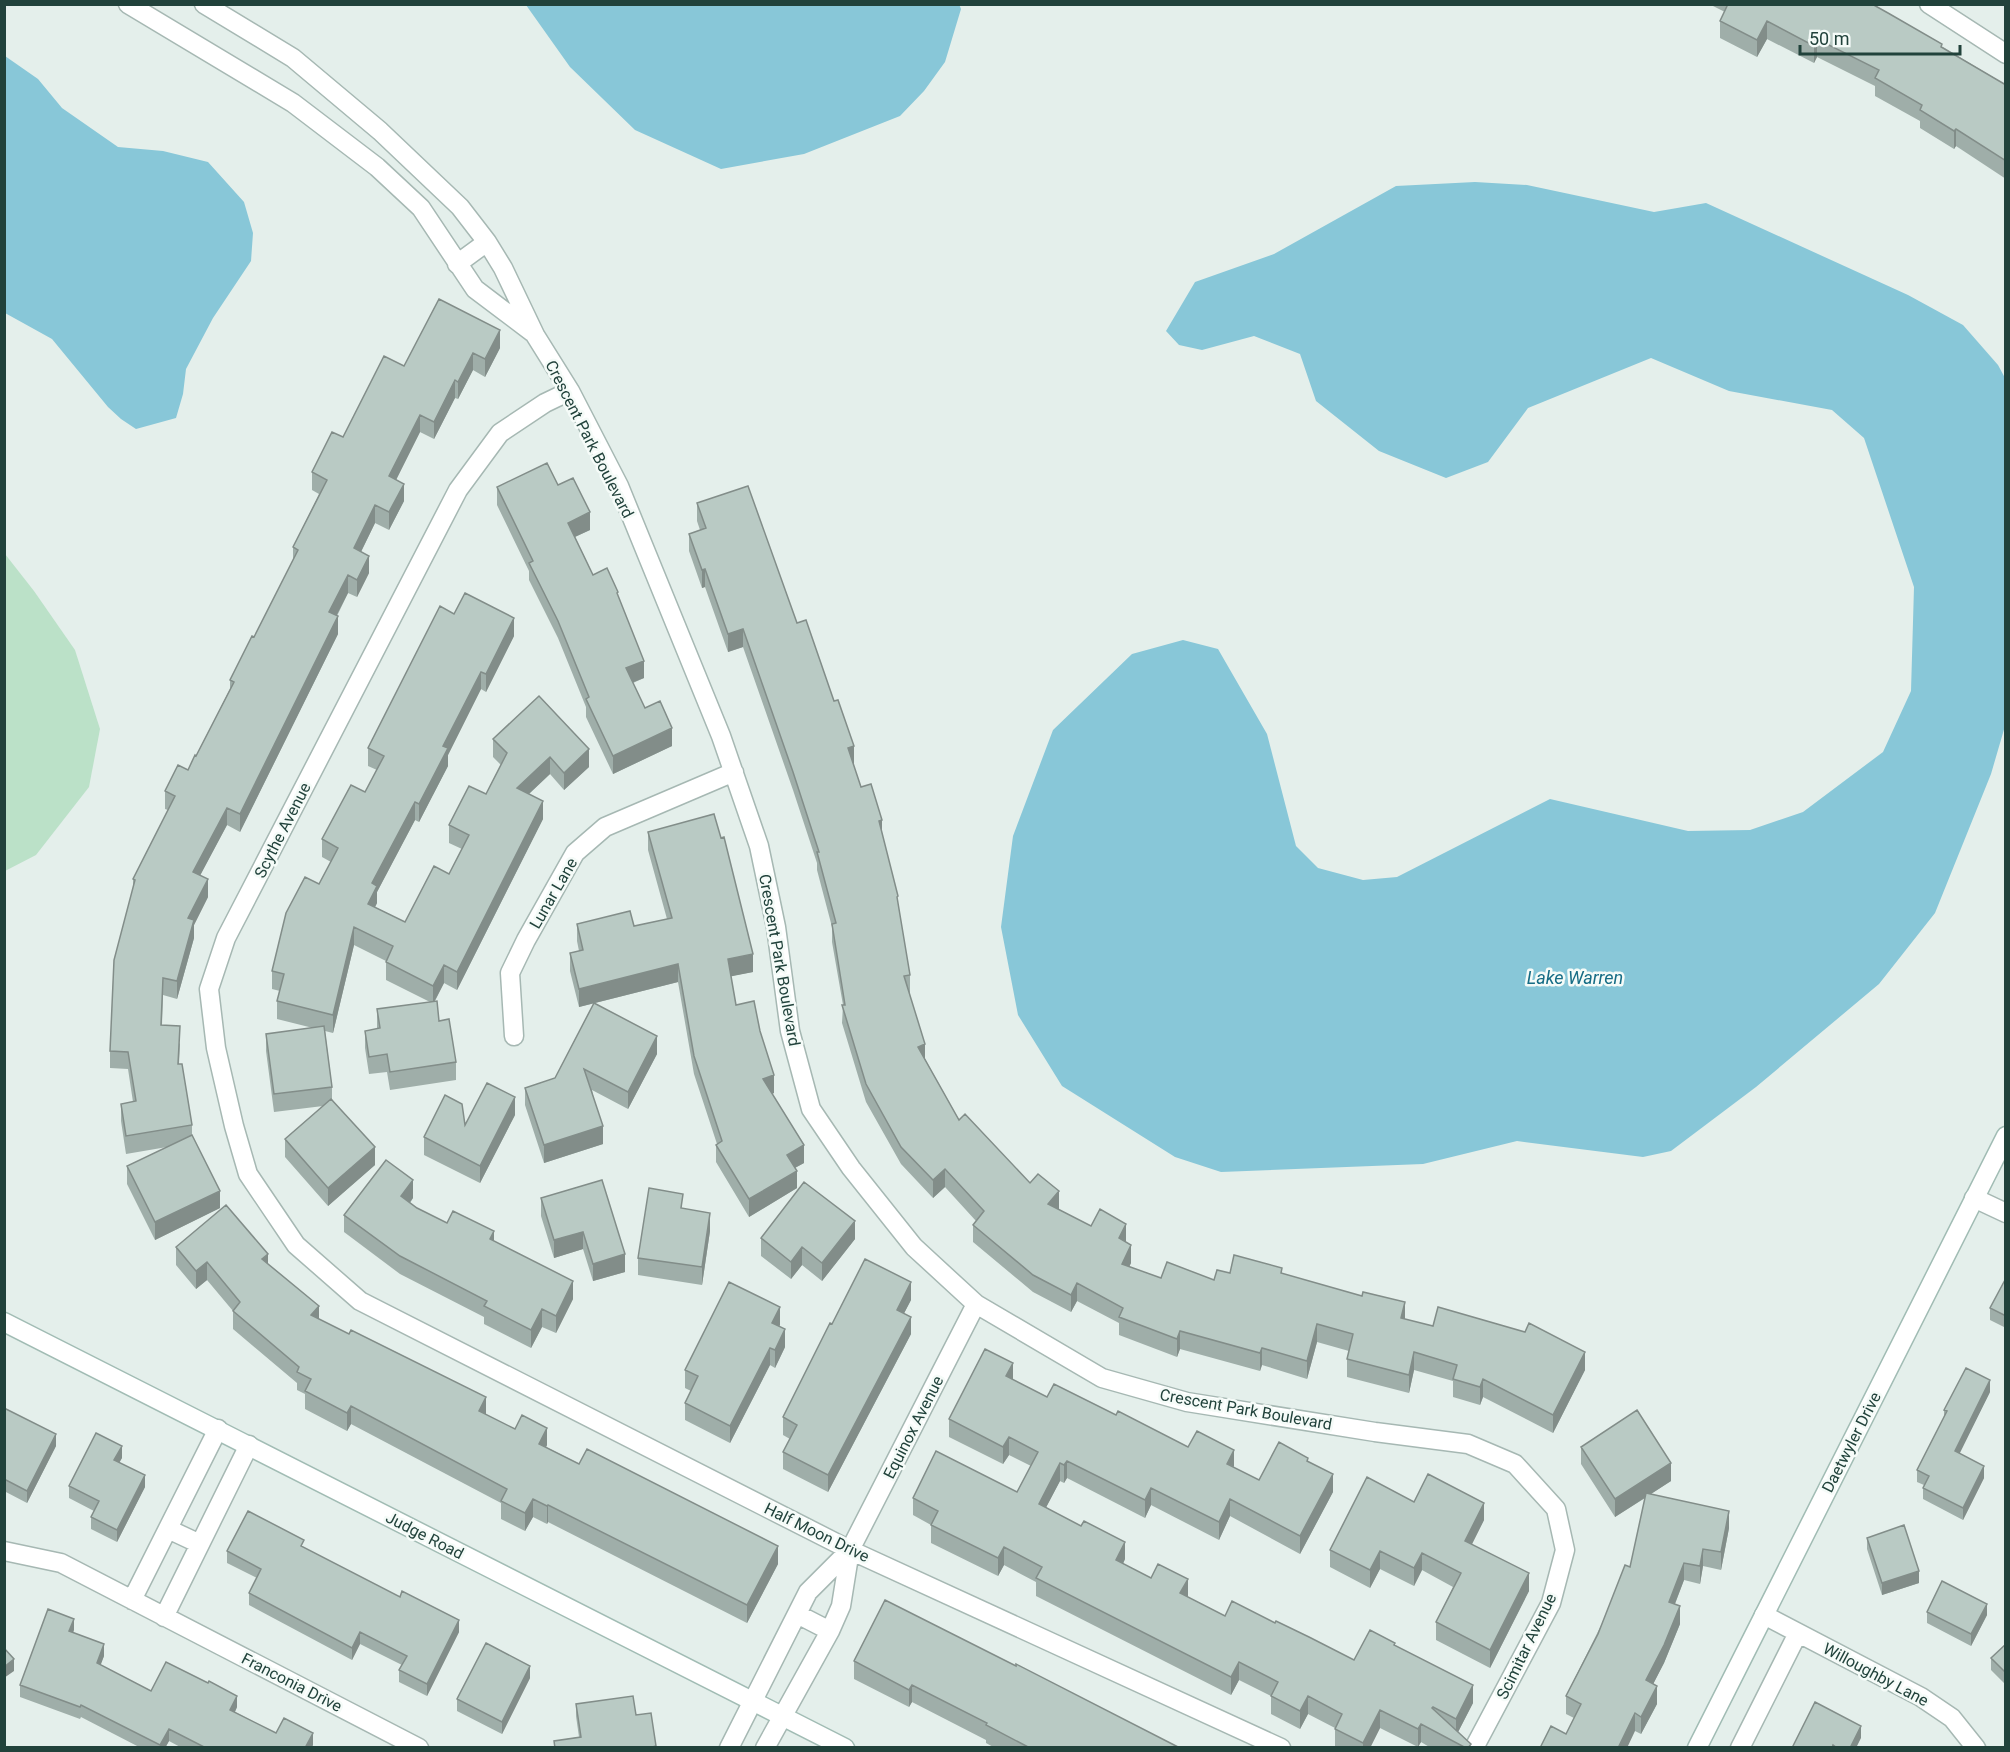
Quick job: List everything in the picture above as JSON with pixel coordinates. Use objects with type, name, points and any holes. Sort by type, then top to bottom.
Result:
[{"type":"street","name":"Crescent Park Boulevard","points":[[128,4],[293,103],[377,166],[421,208],[475,289],[536,334]]},
{"type":"street","name":"Crescent Park Boulevard","points":[[204,4],[294,58],[388,138],[460,207],[487,242],[503,268],[536,334],[570,391],[619,486],[721,736],[759,846],[776,927],[790,1031],[811,1109],[851,1168],[914,1247],[976,1304],[1102,1378],[1187,1402],[1375,1432],[1468,1444]]},
{"type":"street","points":[[1929,4],[2006,54]]},
{"type":"street","points":[[457,264],[487,242]]},
{"type":"street","name":"Scythe Avenue","points":[[360,1301],[296,1245],[248,1174],[216,1048],[209,989],[226,938],[458,490],[500,433],[545,403],[570,391]]},
{"type":"street","name":"Lunar Lane","points":[[514,1036],[510,974],[526,940],[575,853],[605,827],[734,772]]},
{"type":"street","name":"Daetwyler Drive","points":[[1697,1748],[2006,1136]]},
{"type":"street","points":[[1974,1198],[2006,1214]]},
{"type":"street","name":"Half Moon Drive","points":[[360,1301],[850,1550],[1281,1748]]},
{"type":"street","name":"Equinox Avenue","points":[[729,1748],[808,1592],[850,1550],[976,1304]]},
{"type":"street","name":"Judge Road","points":[[4,1322],[844,1748]]},
{"type":"street","points":[[132,1600],[218,1429]]},
{"type":"street","name":"Scimitar Avenue","points":[[1468,1444],[1515,1464],[1556,1509],[1565,1550],[1551,1603],[1474,1748]]},
{"type":"street","points":[[164,1617],[249,1445]]},
{"type":"street","points":[[168,1529],[200,1544]]},
{"type":"street","name":"Equinox Avenue","points":[[765,1748],[841,1606],[850,1550]]},
{"type":"street","name":"Franconia Drive","points":[[4,1551],[61,1563],[419,1748]]},
{"type":"street","points":[[797,1614],[830,1630]]},
{"type":"street","name":"Willoughby Lane","points":[[1764,1615],[1921,1697],[1952,1718],[1977,1748]]},
{"type":"street","points":[[1740,1748],[1798,1633]]},
{"type":"green space","points":[[5,554],[75,650],[100,729],[89,787],[36,855],[5,871]]},
{"type":"water","points":[[959,4],[961,9],[945,62],[924,91],[900,116],[804,154],[721,169],[635,130],[570,67],[526,5]]},
{"type":"water","points":[[5,56],[38,79],[62,108],[118,147],[163,151],[208,162],[244,202],[253,233],[251,261],[213,318],[186,369],[183,394],[176,418],[136,429],[108,407],[52,339],[5,313]]},
{"type":"water","name":"Lake Warren","points":[[1475,182],[1527,185],[1654,212],[1706,203],[1908,295],[1963,325],[1998,365],[2005,378],[2005,726],[1991,774],[1935,913],[1879,984],[1756,1087],[1671,1151],[1643,1157],[1517,1141],[1423,1164],[1221,1172],[1175,1157],[1062,1086],[1018,1015],[1001,927],[1013,836],[1053,730],[1132,654],[1183,640],[1218,649],[1267,734],[1296,846],[1318,868],[1363,880],[1397,877],[1550,799],[1688,831],[1750,830],[1803,812],[1883,752],[1911,691],[1914,587],[1864,438],[1832,410],[1729,391],[1651,358],[1528,408],[1488,462],[1446,478],[1379,451],[1316,401],[1300,354],[1254,336],[1202,350],[1179,345],[1166,331],[1195,282],[1274,254],[1396,186]]},
{"type":"building","points":[[1728,4],[1872,4],[1888,13],[2006,85],[2006,161],[1956,129],[1954,131],[1920,110],[1922,105],[1875,78],[1879,70],[1817,39],[1814,46],[1767,21],[1757,40],[1720,21]]},
{"type":"building","points":[[439,299],[500,330],[485,359],[473,353],[458,382],[455,380],[434,422],[420,415],[389,476],[404,484],[389,512],[375,505],[354,548],[369,556],[357,580],[348,575],[329,612],[338,616],[240,814],[227,808],[193,872],[208,879],[188,918],[194,920],[177,981],[163,978],[161,1025],[180,1026],[178,1064],[182,1064],[192,1125],[126,1136],[121,1104],[136,1101],[128,1052],[110,1051],[114,960],[135,880],[133,879],[175,796],[165,791],[178,765],[188,770],[196,756],[234,682],[230,680],[298,550],[293,547],[327,480],[312,472],[332,432],[343,437],[384,356],[404,366]]},
{"type":"building","points":[[547,463],[558,485],[573,478],[590,512],[568,523],[593,575],[607,568],[618,592],[644,661],[626,668],[645,708],[660,701],[672,728],[613,756],[586,699],[589,697],[558,621],[529,563],[533,561],[497,487]]},
{"type":"building","points":[[748,486],[797,623],[806,620],[834,701],[838,700],[854,746],[848,748],[861,787],[871,784],[882,820],[879,821],[898,896],[910,975],[904,976],[925,1044],[918,1047],[959,1120],[965,1114],[1030,1183],[1038,1174],[1059,1191],[1048,1204],[1091,1226],[1100,1209],[1126,1224],[1119,1238],[1131,1245],[1122,1264],[1161,1278],[1167,1262],[1214,1280],[1217,1270],[1230,1273],[1234,1255],[1282,1268],[1281,1273],[1362,1296],[1363,1292],[1405,1302],[1401,1318],[1433,1326],[1438,1307],[1525,1332],[1529,1323],[1585,1352],[1553,1415],[1483,1379],[1480,1387],[1453,1379],[1457,1365],[1414,1352],[1409,1375],[1347,1359],[1353,1334],[1317,1324],[1307,1361],[1262,1348],[1260,1353],[1180,1331],[1177,1339],[1119,1317],[1123,1308],[1077,1283],[1071,1295],[1033,1275],[973,1225],[984,1211],[945,1169],[933,1180],[901,1147],[866,1084],[842,1005],[845,1005],[832,924],[836,923],[817,852],[819,852],[793,772],[743,629],[728,634],[705,569],[702,570],[689,534],[706,528],[697,503]]},
{"type":"building","points":[[465,593],[514,618],[486,674],[481,672],[443,746],[448,748],[419,804],[415,802],[372,883],[377,886],[368,904],[405,922],[434,866],[449,874],[469,835],[449,825],[469,786],[486,794],[507,753],[493,739],[539,696],[589,749],[564,773],[550,757],[517,788],[543,801],[457,972],[444,965],[433,986],[386,962],[393,946],[354,927],[333,1015],[277,1001],[284,974],[272,971],[286,913],[305,877],[319,884],[338,848],[322,839],[351,785],[365,792],[384,756],[368,748],[440,606],[454,614]]},
{"type":"building","points":[[714,814],[721,838],[724,837],[753,954],[728,959],[736,1005],[754,1001],[760,1031],[774,1075],[763,1079],[804,1145],[787,1155],[797,1171],[749,1199],[716,1145],[722,1141],[694,1056],[678,964],[579,989],[570,953],[583,950],[577,924],[630,911],[634,926],[672,918],[648,832]]},
{"type":"building","points":[[437,1001],[439,1021],[449,1019],[456,1062],[390,1072],[387,1054],[369,1057],[365,1031],[380,1028],[377,1009]]},
{"type":"building","points":[[594,1003],[657,1036],[628,1092],[584,1069],[603,1126],[544,1145],[525,1088],[555,1078]]},
{"type":"building","points":[[324,1026],[332,1087],[274,1094],[266,1034]]},
{"type":"building","points":[[487,1083],[515,1097],[480,1166],[424,1137],[445,1095],[462,1104],[465,1125]]},
{"type":"building","points":[[331,1099],[375,1147],[328,1188],[285,1139]]},
{"type":"building","points":[[192,1135],[220,1191],[155,1222],[127,1166]]},
{"type":"building","points":[[386,1160],[413,1180],[401,1196],[417,1208],[447,1223],[453,1211],[494,1231],[490,1239],[573,1281],[556,1316],[542,1309],[531,1330],[484,1306],[487,1301],[400,1256],[344,1215]]},
{"type":"building","points":[[602,1180],[625,1254],[593,1264],[583,1232],[554,1240],[541,1198]]},
{"type":"building","points":[[804,1182],[855,1221],[822,1263],[802,1247],[791,1262],[761,1238]]},
{"type":"building","points":[[649,1188],[683,1194],[681,1208],[710,1213],[702,1267],[638,1258]]},
{"type":"building","points":[[226,1205],[268,1254],[262,1259],[319,1306],[311,1315],[349,1334],[351,1330],[486,1397],[479,1411],[515,1429],[522,1415],[547,1428],[539,1444],[579,1464],[587,1449],[778,1546],[747,1605],[548,1505],[533,1499],[525,1513],[501,1501],[507,1489],[351,1406],[347,1413],[305,1391],[311,1379],[297,1372],[299,1367],[233,1311],[240,1302],[207,1262],[196,1271],[176,1247]]},
{"type":"building","points":[[865,1259],[911,1282],[897,1310],[911,1317],[828,1475],[783,1452],[797,1425],[783,1417]]},
{"type":"building","points":[[2006,1278],[2006,1316],[1990,1308]]},
{"type":"building","points":[[729,1282],[780,1307],[772,1323],[785,1329],[775,1350],[770,1348],[730,1426],[685,1403],[698,1376],[685,1370]]},
{"type":"building","points":[[985,1349],[1013,1363],[1006,1376],[1047,1397],[1054,1384],[1116,1415],[1118,1411],[1188,1447],[1197,1431],[1234,1450],[1227,1464],[1259,1480],[1279,1442],[1308,1458],[1307,1461],[1333,1474],[1300,1536],[1230,1499],[1219,1522],[1151,1488],[1145,1500],[1067,1461],[1064,1465],[1060,1463],[1039,1504],[1081,1526],[1084,1521],[1125,1542],[1116,1560],[1151,1578],[1158,1564],[1188,1579],[1180,1593],[1225,1616],[1232,1601],[1354,1660],[1370,1630],[1395,1643],[1394,1645],[1473,1685],[1456,1719],[1432,1708],[1471,1744],[1468,1748],[1421,1724],[1418,1729],[1380,1710],[1363,1743],[1335,1729],[1342,1714],[1308,1696],[1300,1711],[1271,1696],[1278,1682],[1239,1662],[1231,1677],[1036,1578],[1042,1567],[1004,1547],[998,1558],[931,1525],[938,1511],[913,1498],[936,1451],[1017,1492],[1038,1452],[1009,1437],[1003,1447],[949,1419]]},
{"type":"building","points":[[1966,1368],[1990,1380],[1955,1451],[1984,1466],[1963,1508],[1923,1488],[1929,1476],[1917,1470]]},
{"type":"building","points":[[4,1408],[56,1434],[27,1491],[4,1479]]},
{"type":"building","points":[[1637,1410],[1671,1463],[1615,1499],[1581,1447]]},
{"type":"building","points":[[96,1433],[122,1446],[114,1460],[145,1475],[117,1530],[91,1517],[99,1501],[69,1486]]},
{"type":"building","points":[[1428,1474],[1484,1503],[1465,1541],[1529,1573],[1490,1650],[1436,1622],[1461,1573],[1422,1553],[1414,1568],[1380,1551],[1370,1570],[1330,1550],[1367,1477],[1414,1502]]},
{"type":"building","points":[[1646,1493],[1729,1511],[1721,1552],[1703,1549],[1700,1566],[1684,1563],[1669,1602],[1680,1606],[1646,1680],[1657,1686],[1641,1717],[1635,1713],[1618,1748],[1540,1748],[1551,1726],[1566,1734],[1581,1704],[1566,1696],[1598,1634],[1625,1565],[1630,1567]]},
{"type":"building","points":[[248,1511],[304,1540],[301,1546],[400,1597],[402,1591],[459,1620],[427,1684],[399,1670],[407,1656],[360,1632],[352,1648],[249,1593],[261,1569],[227,1551]]},
{"type":"building","points":[[1904,1525],[1919,1571],[1882,1583],[1867,1538]]},
{"type":"building","points":[[1942,1581],[1987,1604],[1971,1634],[1927,1612]]},
{"type":"building","points":[[885,1600],[1180,1748],[1030,1748],[986,1725],[987,1723],[912,1685],[909,1690],[854,1661]]},
{"type":"building","points":[[48,1609],[74,1619],[69,1631],[104,1644],[97,1663],[151,1691],[166,1662],[237,1696],[230,1710],[276,1733],[284,1718],[313,1733],[305,1748],[206,1748],[169,1729],[160,1745],[81,1705],[80,1707],[20,1685]]},
{"type":"building","points":[[486,1643],[530,1666],[502,1722],[457,1699]]},
{"type":"building","points":[[2006,1644],[2006,1673],[1991,1658]]},
{"type":"building","points":[[4,1648],[14,1659],[4,1667]]},
{"type":"building","points":[[633,1696],[636,1715],[651,1713],[656,1746],[649,1748],[555,1748],[554,1741],[581,1737],[576,1704]]},
{"type":"building","points":[[1815,1702],[1861,1726],[1850,1748],[1837,1748],[1833,1745],[1832,1748],[1792,1748]]}]
